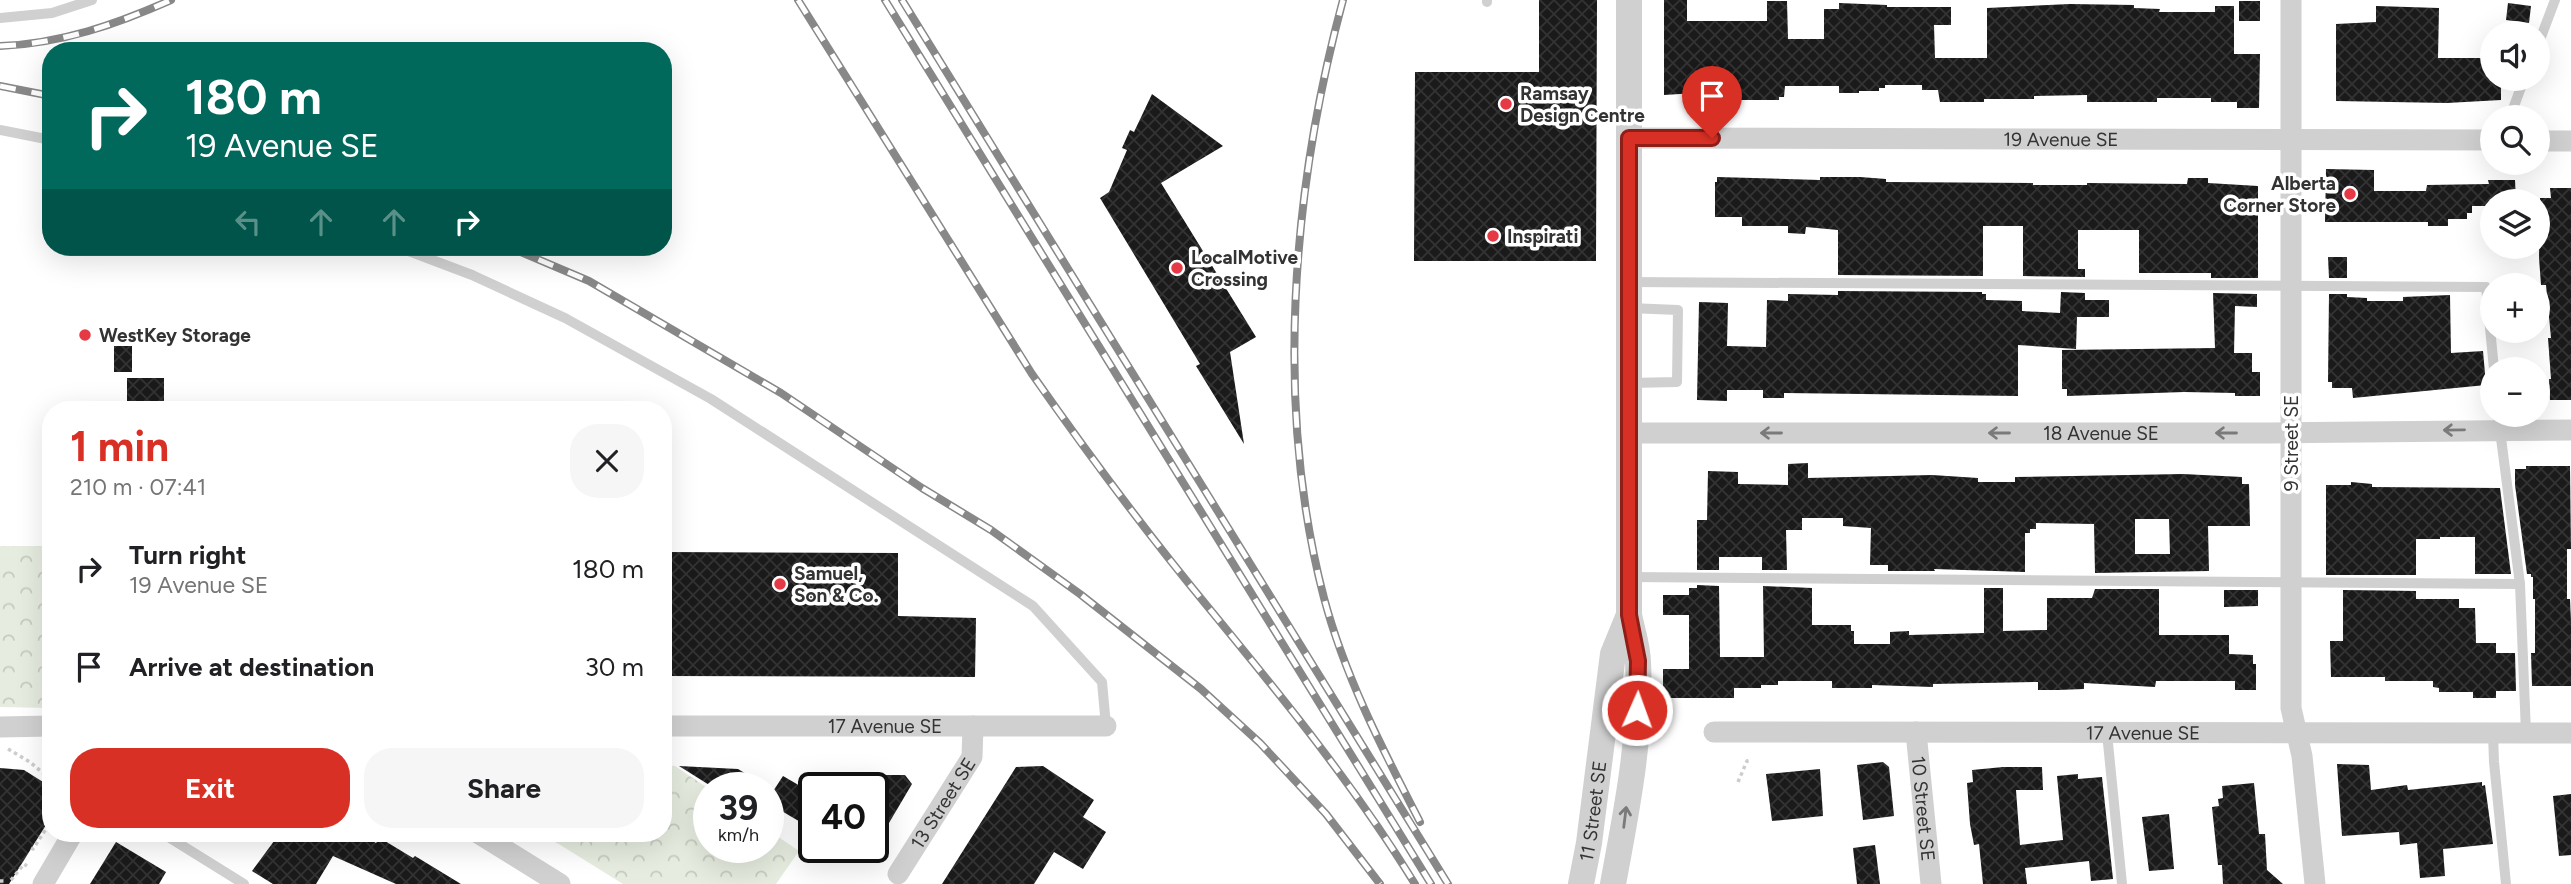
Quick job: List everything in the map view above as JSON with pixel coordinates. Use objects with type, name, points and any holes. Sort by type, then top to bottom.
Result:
[{"type":"street","name":"11 Street SE","points":[[1613,884],[1623,831],[1637,710],[1638,661],[1629,615],[1629,0]]},
{"type":"street","name":"9 Street SE","points":[[2291,0],[2291,708],[2302,756],[2315,884]]},
{"type":"street","name":"19 Avenue SE","points":[[1629,138],[2480,140]]},
{"type":"street","points":[[2550,141],[2571,141]]},
{"type":"street","name":"18 Avenue SE","points":[[1630,433],[2291,433],[2480,423]]},
{"type":"street","name":"18 Avenue SE","points":[[2544,427],[2571,430]]},
{"type":"street","name":"11 Street SE","points":[[1581,884],[1589,843],[1613,654],[1629,615]]},
{"type":"street","points":[[0,727],[42,726]]},
{"type":"street","name":"17 Avenue SE","points":[[672,726],[1106,726]]},
{"type":"street","name":"13 Street SE","points":[[898,874],[972,757],[973,726]]},
{"type":"street","name":"17 Avenue SE","points":[[1714,732],[2571,733]]},
{"type":"street","name":"10 Street SE","points":[[1916,732],[1931,884]]},
{"type":"street","points":[[43,884],[68,842]]},
{"type":"street","points":[[492,842],[560,884]]},
{"type":"lane","points":[[0,18],[52,13],[92,0]]},
{"type":"lane","points":[[2547,21],[2555,0]]},
{"type":"lane","points":[[0,130],[42,138]]},
{"type":"lane","points":[[422,256],[472,275],[565,318],[711,399],[1033,606],[1102,682],[1106,726]]},
{"type":"lane","points":[[1629,295],[2291,286],[2486,287],[2493,357]]},
{"type":"lane","points":[[1629,295],[1678,310],[1677,382],[1630,383]]},
{"type":"lane","points":[[2500,427],[2520,584],[2526,733]]},
{"type":"lane","points":[[1629,577],[2520,584]]},
{"type":"lane","points":[[2107,733],[2122,884]]},
{"type":"lane","points":[[2493,733],[2506,884]]},
{"type":"lane","points":[[176,842],[244,884]]},
{"type":"path","points":[[7,748],[30,762],[42,775]]},
{"type":"path","points":[[1738,782],[1747,761],[1751,760]]},
{"type":"path","points":[[31,848],[33,849],[42,835]]},
{"type":"path","points":[[11,880],[24,864],[27,866]]},
{"type":"green space","points":[[0,546],[42,546],[42,708],[0,707]]},
{"type":"green space","points":[[672,766],[675,766],[693,778],[693,863],[784,863],[784,841],[798,852],[776,884],[623,884],[555,842],[672,842]]},
{"type":"building","name":"Ramsay Design Centre","points":[[1539,0],[1597,0],[1596,261],[1414,261],[1415,72],[1539,72]]},
{"type":"building","points":[[1664,0],[1687,0],[1687,21],[1767,21],[1767,1],[1787,1],[1788,39],[1824,39],[1824,9],[1839,9],[1839,3],[1887,7],[1951,7],[1951,25],[1934,25],[1935,58],[1987,58],[1987,8],[2070,4],[2134,5],[2134,8],[2160,9],[2159,12],[2215,12],[2215,6],[2234,6],[2234,54],[2260,54],[2259,108],[2237,108],[2237,102],[2211,102],[2211,98],[2157,98],[2157,102],[2087,102],[2087,95],[1940,102],[1938,90],[1922,90],[1922,85],[1885,85],[1885,88],[1879,88],[1879,91],[1859,93],[1839,93],[1839,86],[1785,86],[1784,97],[1779,97],[1779,100],[1718,100],[1718,95],[1696,93],[1664,95]]},
{"type":"building","points":[[2239,1],[2260,1],[2260,21],[2239,21]]},
{"type":"building","points":[[2508,3],[2531,6],[2529,21],[2506,20]]},
{"type":"building","points":[[2376,6],[2439,8],[2438,58],[2480,58],[2480,91],[2501,91],[2501,100],[2447,103],[2336,101],[2336,24],[2376,22]]},
{"type":"building","name":"LocalMotive Crossing","points":[[1152,94],[1223,146],[1161,183],[1256,337],[1230,352],[1244,444],[1196,366],[1200,364],[1100,198],[1109,192],[1127,150],[1122,148],[1130,130],[1134,132]]},
{"type":"building","points":[[2326,169],[2374,170],[2374,191],[2426,191],[2427,185],[2489,184],[2488,180],[2515,180],[2515,189],[2480,189],[2480,206],[2472,206],[2472,213],[2467,213],[2467,219],[2448,219],[2448,226],[2428,226],[2428,222],[2325,222]]},
{"type":"building","points":[[1717,177],[1820,180],[1820,177],[1860,177],[1886,179],[1886,182],[2033,185],[2187,184],[2188,178],[2208,178],[2208,183],[2258,186],[2258,278],[2211,278],[2211,273],[2139,273],[2139,230],[2078,230],[2078,269],[2085,269],[2085,277],[2023,276],[2023,226],[1983,226],[1983,276],[1838,275],[1838,230],[1806,227],[1805,234],[1788,233],[1788,226],[1742,226],[1742,217],[1715,217]]},
{"type":"building","points":[[2550,188],[2571,188],[2571,400],[2550,400],[2550,273],[2540,273],[2539,259],[2550,259]]},
{"type":"building","points":[[2328,257],[2347,257],[2347,278],[2329,278]]},
{"type":"building","points":[[1838,291],[1982,292],[1986,294],[1986,300],[2022,301],[2022,311],[2060,313],[2061,292],[2085,293],[2085,300],[2109,300],[2109,317],[2077,317],[2076,349],[2018,345],[2018,396],[1784,393],[1784,398],[1763,398],[1763,390],[1727,390],[1727,401],[1697,400],[1699,302],[1728,303],[1727,346],[1766,347],[1767,300],[1788,301],[1788,294],[1838,295]]},
{"type":"building","points":[[2213,293],[2257,294],[2257,307],[2235,306],[2234,353],[2252,353],[2252,372],[2260,372],[2260,396],[2184,392],[2067,396],[2067,389],[2062,389],[2062,350],[2215,348]]},
{"type":"building","points":[[2329,294],[2347,294],[2347,297],[2367,298],[2367,301],[2403,301],[2403,297],[2450,295],[2451,353],[2483,351],[2484,357],[2480,357],[2480,386],[2353,398],[2352,388],[2332,388],[2332,382],[2328,382]]},
{"type":"building","points":[[114,346],[132,346],[132,372],[114,372]]},
{"type":"building","points":[[127,378],[164,378],[164,401],[127,401]]},
{"type":"building","points":[[1808,463],[1808,478],[1932,475],[1978,478],[1978,482],[2015,482],[2015,477],[2183,474],[2242,477],[2242,484],[2249,484],[2250,526],[2208,526],[2209,571],[2095,573],[2094,524],[2036,523],[2036,529],[2025,533],[2025,572],[1934,569],[1935,571],[1888,571],[1888,565],[1870,565],[1871,528],[1843,526],[1843,518],[1802,518],[1802,530],[1786,530],[1787,570],[1762,570],[1762,557],[1719,557],[1719,570],[1697,570],[1697,520],[1707,520],[1708,471],[1738,472],[1738,484],[1788,485],[1788,464]],"holes":[[[2135,519],[2169,519],[2170,554],[2135,554]]]},
{"type":"building","points":[[2526,466],[2570,466],[2571,549],[2567,549],[2567,599],[2570,599],[2571,686],[2532,686],[2531,653],[2535,653],[2535,599],[2533,577],[2527,574],[2515,485],[2515,469],[2526,469]]},
{"type":"building","points":[[2351,482],[2372,484],[2372,487],[2500,488],[2511,574],[2475,574],[2475,537],[2440,537],[2416,539],[2416,575],[2326,575],[2326,485],[2351,485]]},
{"type":"building","name":"Samuel, Son & Co.","points":[[672,552],[898,553],[898,616],[976,618],[975,677],[672,676]]},
{"type":"building","points":[[1697,585],[1719,586],[1720,657],[1764,657],[1763,586],[1812,588],[1812,625],[1851,625],[1854,644],[1890,644],[1890,632],[1909,631],[1909,635],[1984,633],[1984,588],[2003,588],[2003,631],[2047,630],[2047,598],[2092,598],[2095,589],[2159,589],[2159,635],[2229,635],[2229,654],[2253,655],[2253,664],[2256,664],[2256,690],[2235,690],[2235,681],[2156,681],[2155,687],[2084,683],[2084,689],[2038,690],[2038,682],[1832,688],[1832,681],[1778,681],[1778,685],[1761,685],[1761,688],[1734,688],[1734,698],[1663,698],[1663,669],[1689,669],[1689,615],[1663,615],[1663,595],[1689,595],[1689,588],[1697,588]]},
{"type":"building","points":[[2224,590],[2258,590],[2258,606],[2224,607]]},
{"type":"building","points":[[2343,590],[2416,591],[2416,599],[2459,599],[2459,608],[2475,608],[2476,643],[2496,643],[2496,653],[2515,653],[2516,691],[2496,691],[2496,698],[2473,698],[2473,692],[2439,692],[2439,688],[2433,687],[2433,681],[2385,681],[2385,677],[2331,677],[2330,641],[2343,641]]},
{"type":"building","points":[[1883,762],[1889,767],[1894,816],[1863,820],[1857,765]]},
{"type":"building","points":[[2337,764],[2369,765],[2371,790],[2407,785],[2408,790],[2482,782],[2482,786],[2485,785],[2493,844],[2443,849],[2445,876],[2420,878],[2417,843],[2400,845],[2399,832],[2342,836]]},
{"type":"building","points":[[679,766],[738,769],[743,772],[693,772],[693,775]]},
{"type":"building","points":[[1043,766],[1094,800],[1083,817],[1106,832],[1083,869],[1054,852],[1034,884],[942,884],[1016,767]]},
{"type":"building","points":[[2042,767],[2043,790],[2016,790],[2020,845],[2063,840],[2057,776],[2078,774],[2078,779],[2102,777],[2113,879],[2091,881],[2089,861],[2025,868],[2027,884],[1983,884],[1979,844],[1974,845],[1970,824],[1967,783],[1973,782],[1972,770]]},
{"type":"building","points":[[0,768],[24,770],[42,781],[42,831],[9,884],[0,884]]},
{"type":"building","points":[[1820,769],[1823,816],[1772,821],[1766,774]]},
{"type":"building","points":[[889,775],[905,775],[912,784],[889,823]]},
{"type":"building","points":[[784,777],[798,785],[798,821],[784,812]]},
{"type":"building","points":[[2254,783],[2259,834],[2265,834],[2267,870],[2283,884],[2223,884],[2222,865],[2218,865],[2212,807],[2219,806],[2218,799],[2223,798],[2222,786]]},
{"type":"building","points":[[2571,794],[2571,855],[2559,856],[2553,796]]},
{"type":"building","points":[[2169,814],[2174,869],[2149,871],[2142,817]]},
{"type":"building","points":[[116,842],[166,872],[159,884],[90,884]]},
{"type":"building","points":[[273,842],[387,842],[461,884],[396,884],[333,856],[316,884],[273,884],[252,871]]},
{"type":"building","points":[[1875,845],[1880,884],[1857,884],[1853,848]]},
{"type":"railway","points":[[0,46],[66,37],[130,17],[171,0]]},
{"type":"railway","points":[[798,0],[1032,374],[1140,521],[1316,742],[1392,847],[1415,884]]},
{"type":"railway","points":[[885,0],[1431,884]]},
{"type":"railway","points":[[902,0],[1448,884]]},
{"type":"railway","points":[[1343,0],[1325,72],[1311,146],[1301,222],[1295,375],[1299,451],[1308,525],[1333,627],[1366,713],[1420,822]]},
{"type":"railway","points":[[0,86],[42,94]]},
{"type":"railway","points":[[530,256],[589,281],[781,393],[922,488],[991,530],[1080,594],[1201,689],[1260,743],[1326,814],[1380,884]]},
{"type":"place","name":"Ramsay Design Centre","points":[[1506,104]]},
{"type":"place","name":"Alberta Corner Store","points":[[2350,194]]},
{"type":"place","name":"Inspirati","points":[[1493,236]]},
{"type":"place","name":"LocalMotive Crossing","points":[[1177,268]]},
{"type":"place","name":"WestKey Storage","points":[[85,335]]},
{"type":"place","name":"Samuel, Son & Co.","points":[[780,584]]},
{"type":"route","points":[[1637,710],[1638,661],[1629,615],[1629,138],[1712,138]]}]
